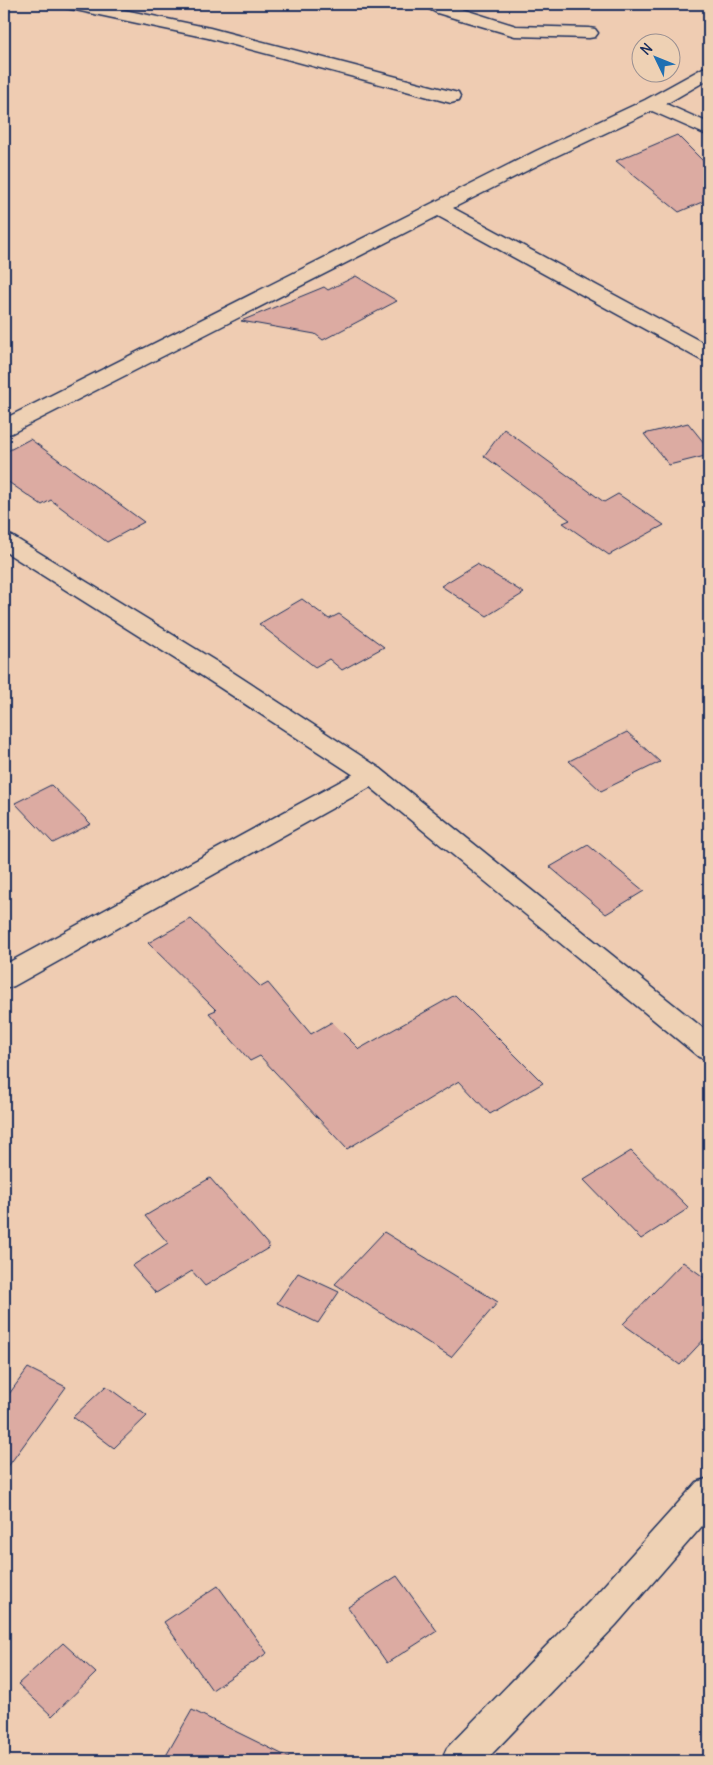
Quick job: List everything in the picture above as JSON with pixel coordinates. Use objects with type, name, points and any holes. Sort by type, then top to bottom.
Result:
[{"type":"street","points":[[72,4],[210,33],[451,97]]},
{"type":"street","points":[[433,4],[443,10],[515,31],[590,33]]},
{"type":"street","points":[[4,428],[543,155],[652,104],[709,72]]},
{"type":"street","points":[[652,104],[709,130]]},
{"type":"street","points":[[438,208],[709,355]]},
{"type":"street","points":[[4,541],[208,668],[372,776],[709,1049]]},
{"type":"street","points":[[4,978],[372,776]]},
{"type":"street","points":[[460,1761],[603,1613],[709,1493]]},
{"type":"building","points":[[677,135],[709,167],[709,199],[679,212],[616,161]]},
{"type":"building","points":[[356,276],[397,301],[323,340],[315,334],[241,321],[324,287],[328,290]]},
{"type":"building","points":[[688,423],[709,449],[709,455],[669,465],[644,434]]},
{"type":"building","points":[[504,429],[604,502],[618,494],[664,525],[609,555],[563,523],[570,520],[484,456]]},
{"type":"building","points":[[30,439],[144,522],[107,542],[51,500],[42,505],[4,479],[4,453]]},
{"type":"building","points":[[477,564],[524,593],[487,616],[441,586]]},
{"type":"building","points":[[302,599],[329,619],[339,614],[384,647],[342,670],[329,659],[315,667],[259,624]]},
{"type":"building","points":[[627,732],[660,762],[601,791],[569,761]]},
{"type":"building","points":[[51,785],[91,824],[53,843],[15,803]]},
{"type":"building","points":[[588,845],[644,891],[606,914],[550,867]]},
{"type":"building","points":[[191,919],[261,987],[268,983],[311,1034],[332,1022],[359,1049],[455,995],[543,1083],[490,1114],[459,1081],[347,1149],[260,1056],[250,1061],[209,1013],[216,1010],[148,943]]},
{"type":"building","points":[[631,1151],[689,1208],[641,1239],[584,1180]]},
{"type":"building","points":[[210,1178],[270,1247],[205,1286],[192,1271],[156,1293],[132,1266],[168,1243],[145,1216]]},
{"type":"building","points":[[384,1232],[498,1302],[451,1357],[335,1284]]},
{"type":"building","points":[[683,1262],[709,1281],[709,1334],[680,1365],[623,1324]]},
{"type":"building","points":[[298,1273],[339,1292],[318,1323],[277,1303]]},
{"type":"building","points":[[28,1368],[66,1387],[4,1472],[4,1401]]},
{"type":"building","points":[[106,1386],[147,1416],[114,1448],[73,1417]]},
{"type":"building","points":[[397,1576],[437,1631],[387,1663],[348,1607]]},
{"type":"building","points":[[218,1586],[267,1653],[212,1690],[164,1622]]},
{"type":"building","points":[[63,1643],[96,1673],[52,1716],[18,1684]]},
{"type":"building","points":[[192,1710],[296,1761],[163,1761]]}]
